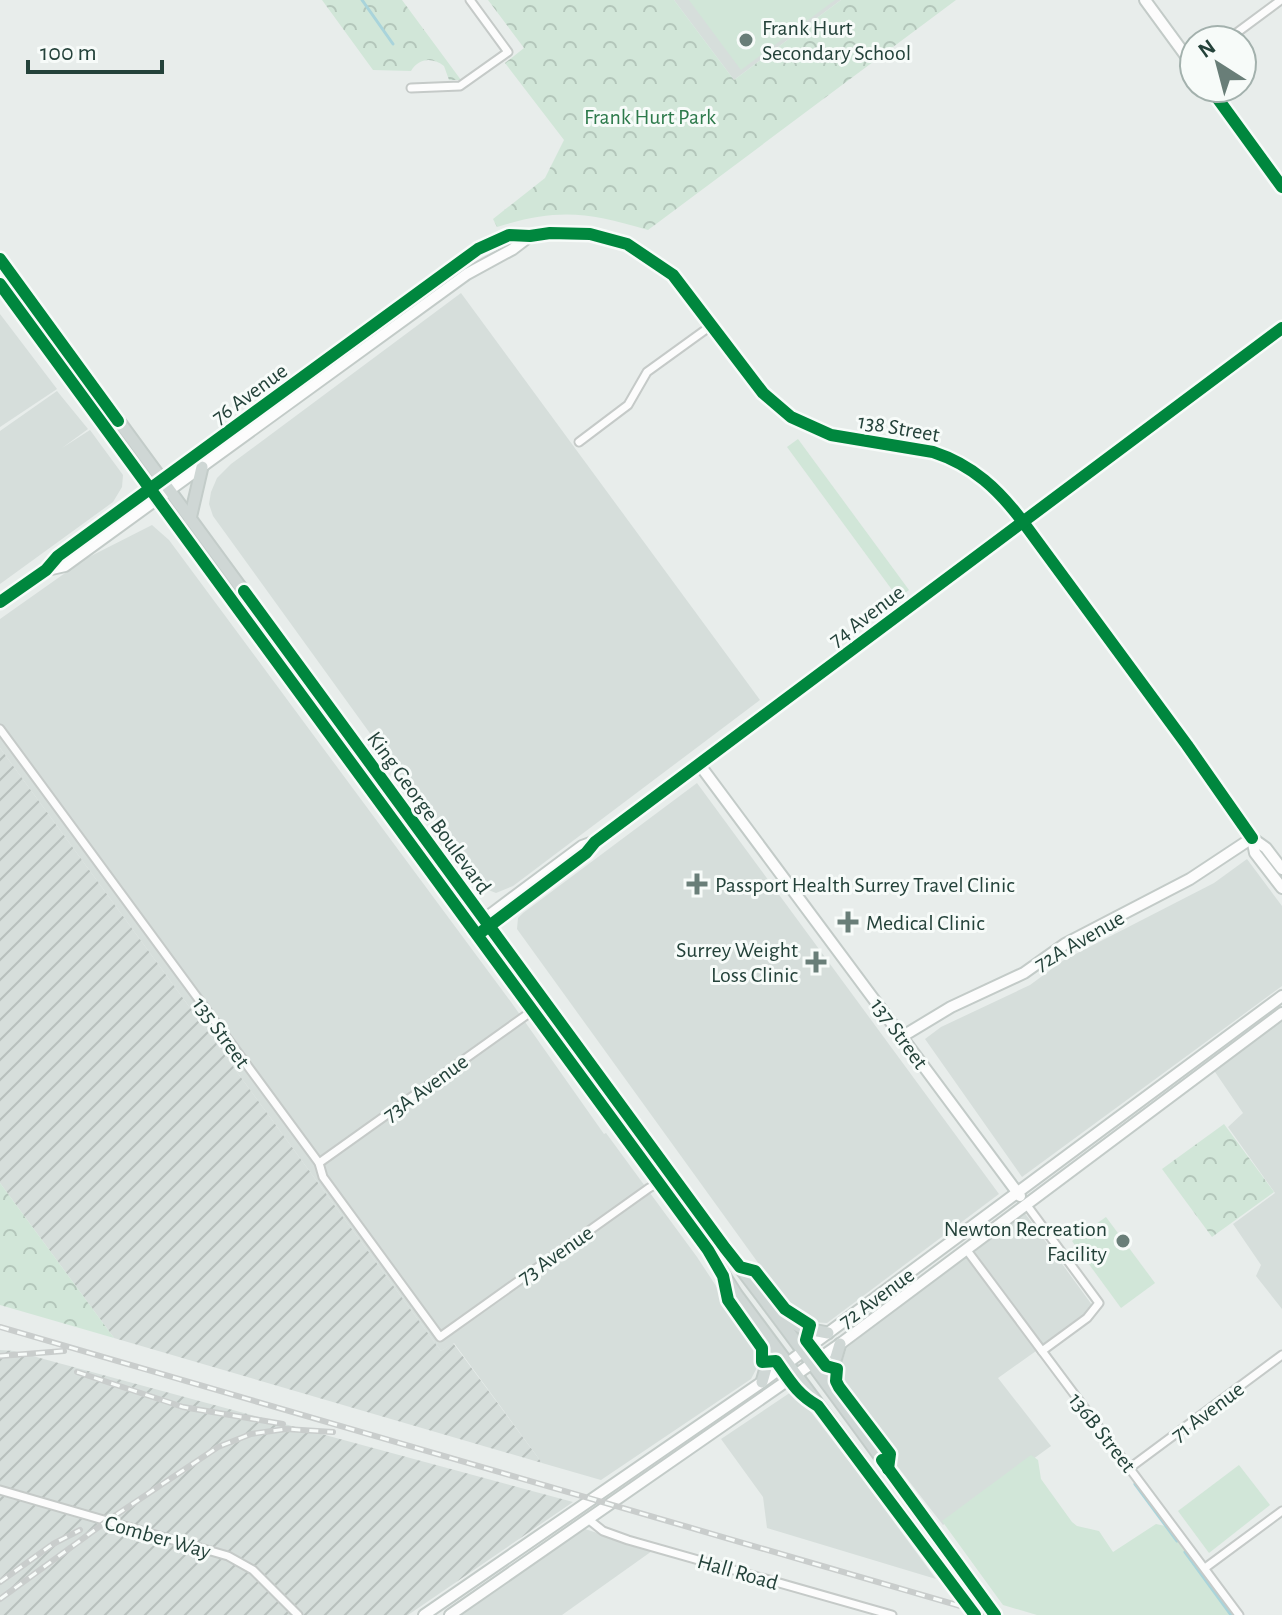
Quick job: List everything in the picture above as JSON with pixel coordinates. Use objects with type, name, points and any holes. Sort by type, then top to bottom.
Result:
[{"type":"main road","points":[[1145,0],[1178,44]]},
{"type":"main road","points":[[1222,104],[1282,187]]},
{"type":"main road","name":"138 Street","points":[[530,236],[590,234],[627,244],[673,275],[763,393],[791,417],[831,435],[933,452],[958,461],[995,489],[1023,522],[1252,838],[1266,848],[1282,869]]},
{"type":"main road","name":"76 Avenue","points":[[166,486],[478,249],[509,235],[530,236]]},
{"type":"main road","name":"76 Avenue","points":[[0,602],[46,570],[58,556],[166,486],[202,467],[467,274],[530,236]]},
{"type":"main road","points":[[403,321],[414,305],[472,262],[478,249]]},
{"type":"main road","name":"King George Boulevard","points":[[0,259],[607,1086],[835,1391],[995,1615]]},
{"type":"main road","name":"King George Boulevard","points":[[0,284],[658,1183],[795,1376],[975,1615]]},
{"type":"main road","name":"74 Avenue","points":[[474,932],[582,846],[595,842],[1282,328]]},
{"type":"main road","points":[[190,519],[202,467]]},
{"type":"main road","name":"137 Street","points":[[699,764],[1026,1204]]},
{"type":"main road","name":"138 Street","points":[[1252,838],[1255,853],[1282,888]]},
{"type":"main road","name":"72A Avenue","points":[[903,1036],[951,1007],[1024,973],[1065,944],[1190,879],[1252,838]]},
{"type":"main road","name":"72 Avenue","points":[[424,1615],[787,1364],[1282,996]]},
{"type":"main road","points":[[532,1011],[541,1012],[585,1072],[607,1086]]},
{"type":"main road","name":"72 Avenue","points":[[450,1615],[840,1344],[1282,1013]]},
{"type":"main road","points":[[777,1314],[802,1328],[828,1333]]},
{"type":"main road","points":[[762,1382],[768,1361],[768,1345],[763,1331]]},
{"type":"main road","points":[[835,1391],[830,1377],[840,1344]]},
{"type":"street","points":[[411,88],[460,86],[508,52],[470,0]]},
{"type":"street","points":[[1249,24],[1281,0]]},
{"type":"street","points":[[0,276],[20,286]]},
{"type":"street","points":[[579,442],[628,405],[647,372],[712,325]]},
{"type":"street","name":"135 Street","points":[[0,729],[319,1163],[323,1177],[440,1337]]},
{"type":"street","name":"73A Avenue","points":[[319,1163],[532,1011]]},
{"type":"street","name":"73 Avenue","points":[[440,1337],[673,1175]]},
{"type":"street","name":"137 Street","points":[[1026,1204],[1099,1303],[1087,1318],[1042,1351]]},
{"type":"street","name":"136B Street","points":[[966,1249],[1239,1615]]},
{"type":"street","name":"71 Avenue","points":[[1131,1467],[1282,1355]]},
{"type":"street","name":"Comber Way","points":[[0,1490],[228,1556],[253,1570],[298,1615]]},
{"type":"street","points":[[1205,1568],[1282,1511]]},
{"type":"street","name":"Hall Road","points":[[588,1519],[603,1531],[628,1540],[892,1615]]},
{"type":"shaded area","name":"Frank Hurt Secondary School","points":[[674,0],[841,0],[734,80]]},
{"type":"shaded area","points":[[461,293],[760,700],[513,886],[496,893],[481,887],[213,516],[209,504],[217,478],[231,464]]},
{"type":"shaded area","points":[[0,314],[57,389],[0,427]]},
{"type":"shaded area","points":[[57,391],[88,429],[62,448],[90,430],[123,475],[122,487],[113,502],[0,584],[0,431]]},
{"type":"shaded area","points":[[152,525],[169,540],[511,1002],[604,1134],[697,1257],[758,1350],[761,1360],[751,1379],[601,1480],[542,1463],[454,1343],[441,1351],[0,748],[0,619],[85,559]]},
{"type":"shaded area","points":[[0,748],[441,1351],[453,1343],[542,1463],[114,1338],[0,1183]]},
{"type":"shaded area","points":[[697,783],[999,1194],[827,1323],[809,1322],[790,1307],[517,929],[518,918],[523,913]]},
{"type":"shaded area","points":[[1247,859],[1282,906],[1282,986],[1022,1177],[925,1039],[941,1027],[1030,985],[1064,960],[1214,883]]},
{"type":"shaded area","points":[[1282,1017],[1282,1309],[1256,1276],[1261,1265],[1233,1224],[1275,1193],[1228,1127],[1243,1113],[1213,1069]]},
{"type":"shaded area","points":[[1024,1212],[1095,1309],[998,1378],[1051,1446],[943,1525],[842,1395],[838,1374],[847,1347]]},
{"type":"shaded area","points":[[0,1350],[14,1351],[573,1502],[408,1615],[0,1615]]},
{"type":"shaded area","points":[[794,1390],[936,1579],[767,1528],[763,1497],[721,1439]]},
{"type":"shaded area","points":[[582,1528],[652,1551],[562,1615],[455,1615]]},
{"type":"green space","points":[[322,0],[402,0],[461,80],[449,80],[444,66],[430,60],[418,63],[411,71],[373,70]]},
{"type":"green space","name":"Frank Hurt Park","points":[[488,0],[674,0],[734,80],[841,0],[956,0],[648,230],[607,219],[572,215],[538,217],[497,227],[493,219],[545,178],[564,140],[505,63],[524,48]]},
{"type":"green space","name":"Frank Hurt Secondary School","points":[[689,0],[835,0],[741,70]]},
{"type":"green space","points":[[798,439],[909,590],[898,598],[787,447]]},
{"type":"green space","points":[[1224,1124],[1274,1192],[1212,1237],[1162,1169]]},
{"type":"green space","points":[[0,1183],[114,1338],[0,1305]]},
{"type":"green space","points":[[1106,1217],[1155,1283],[1121,1308],[1072,1241]]},
{"type":"green space","points":[[1031,1455],[1038,1460],[1041,1479],[1072,1522],[1099,1531],[1113,1552],[1156,1524],[1170,1527],[1235,1615],[1037,1615],[1003,1605],[942,1521]]},
{"type":"green space","points":[[1239,1465],[1270,1505],[1209,1553],[1178,1511]]},
{"type":"waterway","points":[[362,0],[393,44]]},
{"type":"waterway","points":[[1135,1484],[1177,1541]]},
{"type":"waterway","points":[[1185,1552],[1231,1615]]},
{"type":"railway","points":[[0,1327],[991,1615]]},
{"type":"railway","points":[[0,1356],[64,1351]]},
{"type":"railway","points":[[77,1372],[183,1407],[283,1424]]},
{"type":"railway","points":[[0,1599],[107,1521],[218,1447],[251,1434],[286,1429],[333,1432]]},
{"type":"railway","points":[[0,1582],[53,1544],[80,1530]]},
{"type":"cycle path","points":[[1222,104],[1282,187]]},
{"type":"cycle path","points":[[0,602],[46,570],[58,556],[478,249],[509,235],[590,234],[627,244],[673,275],[763,393],[791,417],[831,435],[933,452],[973,471],[995,489],[1023,522],[1252,838]]},
{"type":"cycle path","points":[[0,259],[118,421]]},
{"type":"cycle path","points":[[0,284],[708,1250],[723,1276],[728,1300],[762,1348],[762,1362],[776,1361],[799,1392],[818,1406],[975,1615]]},
{"type":"cycle path","points":[[480,933],[586,853],[595,842],[1282,328]]},
{"type":"cycle path","points":[[244,591],[725,1248],[740,1267],[755,1271],[785,1309],[810,1325],[806,1340],[826,1366],[837,1369],[839,1387],[890,1454],[888,1469]]},
{"type":"cycle path","points":[[882,1460],[995,1615]]},
{"type":"place","name":"Frank Hurt Secondary School","points":[[746,40]]},
{"type":"place","name":"Passport Health Surrey Travel Clinic","points":[[697,884]]},
{"type":"place","name":"Medical Clinic","points":[[848,922]]},
{"type":"place","name":"Surrey Weight Loss Clinic","points":[[816,962]]},
{"type":"place","name":"Newton Recreation Facility","points":[[1123,1241]]}]
